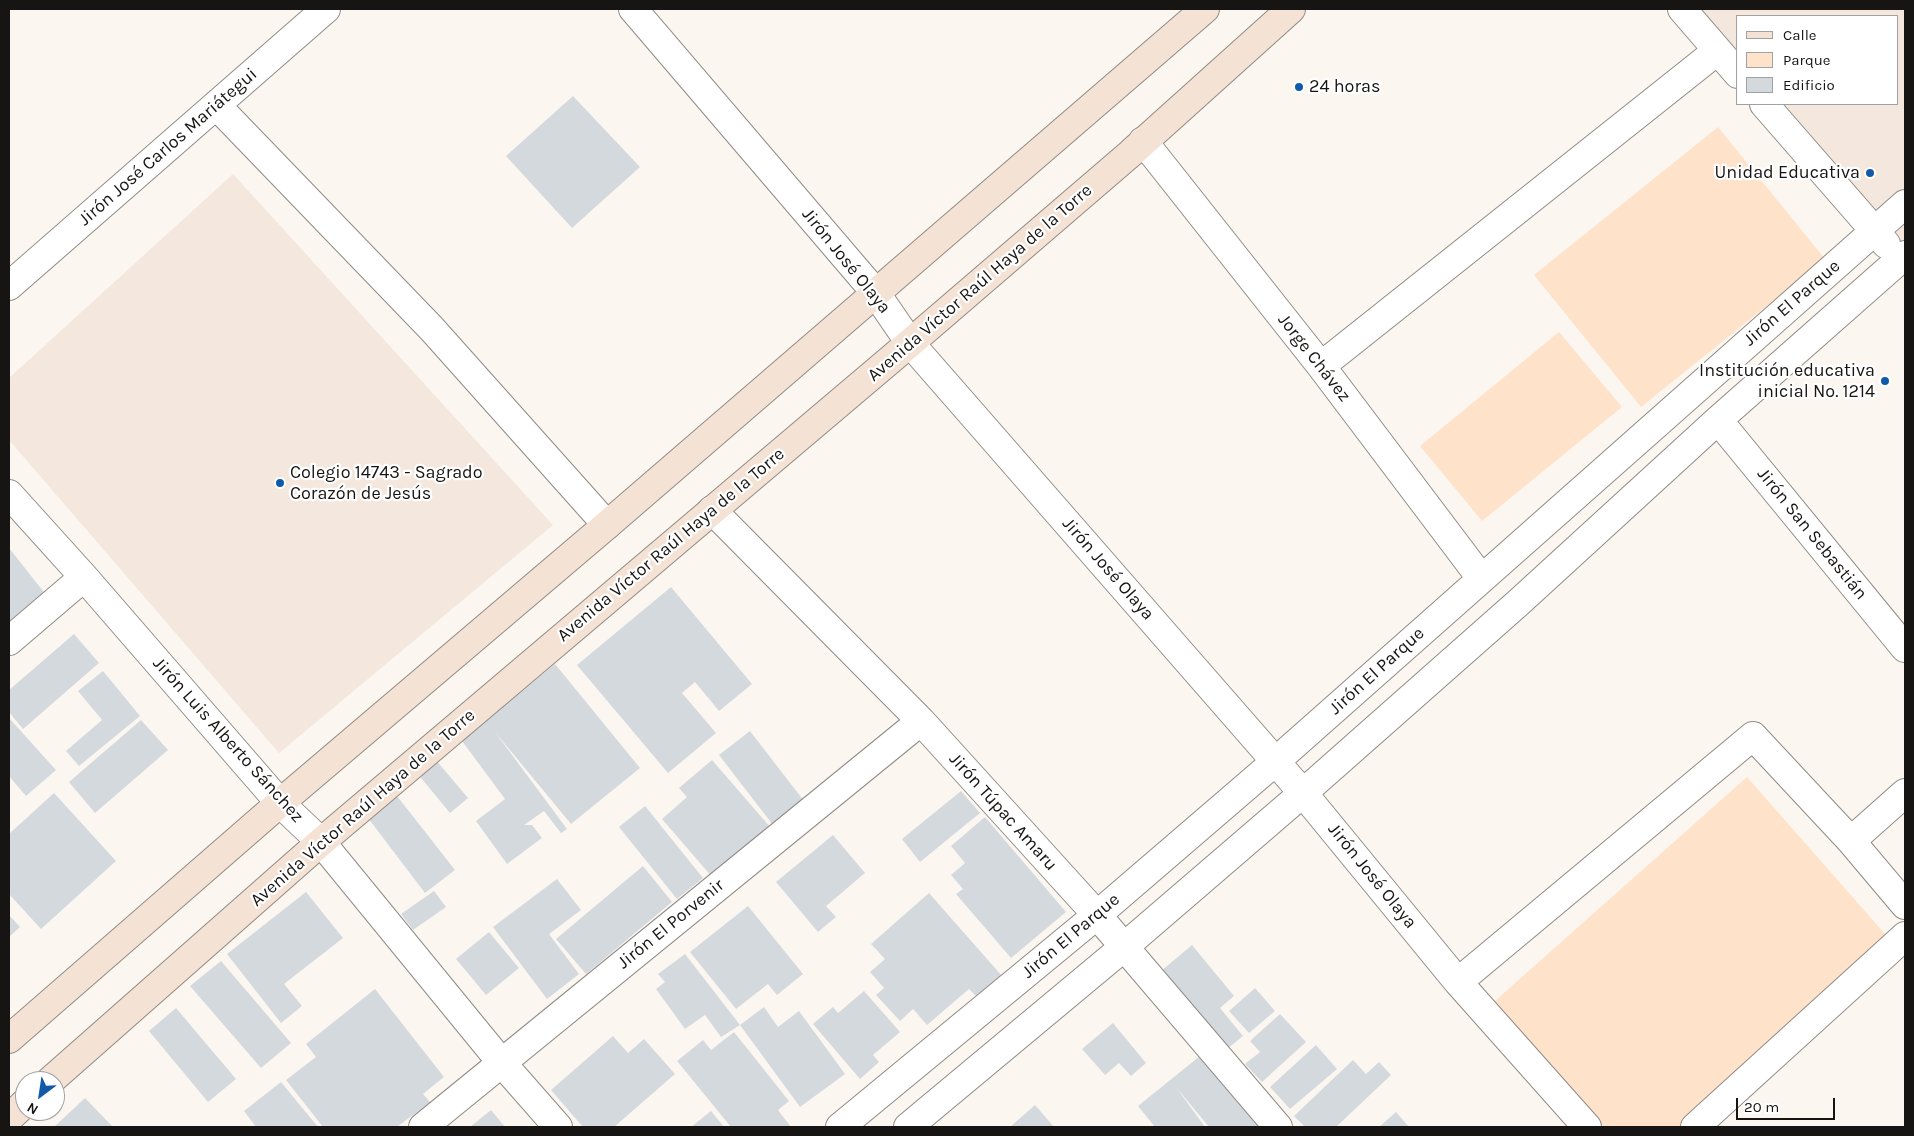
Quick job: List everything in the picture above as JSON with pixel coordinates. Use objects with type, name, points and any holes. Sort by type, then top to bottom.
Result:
[{"type":"main road","points":[[9,1039],[280,803],[607,525],[1205,9]]},
{"type":"main road","name":"Avenida Víctor Raúl Haya de la Torre","points":[[61,1071],[321,842],[910,343],[1144,141],[1291,9]]},
{"type":"street","name":"Jirón José Olaya","points":[[633,9],[875,292],[910,343],[1303,792],[1458,982],[1587,1127]]},
{"type":"street","points":[[1682,9],[1736,72]]},
{"type":"street","name":"Jirón José Carlos Mariátegui","points":[[9,286],[216,105],[311,14]]},
{"type":"street","points":[[1321,366],[1717,51]]},
{"type":"street","points":[[216,105],[432,329],[607,525]]},
{"type":"street","points":[[908,1127],[1124,947],[1303,792],[1518,603],[1718,420],[1903,260],[1765,105]]},
{"type":"street","name":"Jorge Chávez","points":[[1144,141],[1321,366],[1481,578]]},
{"type":"street","name":"Jirón El Parque","points":[[840,1127],[1096,915],[1276,761],[1905,204]]},
{"type":"street","name":"Jirón San Sebastián","points":[[1718,420],[1905,648]]},
{"type":"street","name":"Jirón Luis Alberto Sánchez","points":[[9,494],[84,577],[280,803],[321,842],[501,1062],[558,1127]]},
{"type":"street","name":"Jirón Túpac Amaru","points":[[712,510],[921,721],[1096,915],[1278,1127]]},
{"type":"street","points":[[9,641],[84,577]]},
{"type":"street","name":"Jirón El Porvenir","points":[[423,1127],[921,721]]},
{"type":"street","points":[[1458,982],[1753,736],[1851,841],[1905,904]]},
{"type":"street","points":[[1851,841],[1905,793]]},
{"type":"street","points":[[1695,1127],[1905,936]]},
{"type":"shaded area","name":"Unidad Educativa","points":[[1691,9],[1905,9],[1905,242],[1900,247],[1775,105],[1899,105],[1899,15],[1736,15],[1736,60]]},
{"type":"shaded area","name":"Colegio 14743 - Sagrado Corazón de Jesús","points":[[233,174],[553,525],[279,753],[9,440],[9,378]]},
{"type":"green space","points":[[1718,127],[1825,259],[1641,407],[1534,275]]},
{"type":"green space","points":[[1559,332],[1622,407],[1482,521],[1420,446]]},
{"type":"green space","points":[[1747,777],[1885,934],[1884,948],[1681,1127],[1593,1127],[1487,1008]]},
{"type":"building","points":[[573,96],[640,167],[572,228],[506,156]]},
{"type":"building","points":[[9,548],[47,596],[9,627]]},
{"type":"building","points":[[671,587],[752,684],[719,711],[695,682],[682,693],[716,733],[668,773],[577,665]]},
{"type":"building","points":[[74,634],[99,663],[23,729],[9,712],[9,690]]},
{"type":"building","points":[[555,664],[640,768],[571,824],[495,732],[567,829],[561,833],[544,811],[524,825],[532,825],[542,838],[507,864],[476,821],[505,799],[462,741]]},
{"type":"building","points":[[103,671],[140,716],[79,766],[66,751],[102,720],[78,691]]},
{"type":"building","points":[[9,718],[56,770],[26,796],[9,776]]},
{"type":"building","points":[[141,720],[168,750],[95,813],[69,782]]},
{"type":"building","points":[[750,731],[804,801],[773,825],[719,755]]},
{"type":"building","points":[[435,759],[468,798],[450,813],[417,773]]},
{"type":"building","points":[[712,760],[771,828],[713,878],[662,819],[687,797],[679,788]]},
{"type":"building","points":[[961,791],[980,813],[920,862],[902,839]]},
{"type":"building","points":[[54,793],[116,861],[41,929],[9,894],[9,834]]},
{"type":"building","points":[[397,796],[455,870],[425,893],[368,818]]},
{"type":"building","points":[[645,806],[703,878],[677,899],[619,827]]},
{"type":"building","points":[[985,817],[1066,912],[1011,958],[956,894],[963,889],[951,875],[965,863],[951,846]]},
{"type":"building","points":[[833,835],[865,873],[826,906],[836,917],[818,932],[776,882]]},
{"type":"building","points":[[643,866],[672,902],[586,974],[556,939]]},
{"type":"building","points":[[557,879],[581,910],[549,934],[579,974],[547,999],[493,927]]},
{"type":"building","points":[[434,891],[446,907],[413,930],[401,914]]},
{"type":"building","points":[[306,892],[343,938],[284,984],[302,1006],[281,1023],[227,954]]},
{"type":"building","points":[[929,893],[1002,976],[978,998],[969,989],[927,1025],[913,1009],[900,1021],[876,995],[884,988],[870,972],[885,959],[871,944]]},
{"type":"building","points":[[748,906],[803,974],[777,995],[768,984],[736,1009],[690,952]]},
{"type":"building","points":[[9,915],[20,927],[9,937]]},
{"type":"building","points":[[489,932],[519,968],[486,995],[456,959]]},
{"type":"building","points":[[1192,945],[1234,996],[1220,1008],[1243,1036],[1227,1049],[1161,971]]},
{"type":"building","points":[[685,954],[740,1025],[721,1037],[705,1015],[685,1029],[656,989],[665,982],[658,974]]},
{"type":"building","points":[[221,961],[291,1043],[261,1068],[190,986]]},
{"type":"building","points":[[1255,988],[1275,1011],[1249,1033],[1229,1011]]},
{"type":"building","points":[[375,989],[444,1077],[423,1094],[430,1102],[397,1127],[323,1127],[286,1080],[316,1057],[306,1044]]},
{"type":"building","points":[[864,991],[900,1032],[873,1055],[879,1062],[860,1079],[813,1024],[833,1007],[838,1013]]},
{"type":"building","points":[[764,1007],[778,1027],[799,1011],[845,1074],[800,1107],[740,1025]]},
{"type":"building","points":[[176,1008],[236,1079],[208,1102],[149,1031]]},
{"type":"building","points":[[1280,1014],[1306,1042],[1262,1082],[1245,1064],[1260,1052],[1250,1041]]},
{"type":"building","points":[[1113,1023],[1146,1063],[1131,1076],[1119,1063],[1105,1075],[1082,1049]]},
{"type":"building","points":[[734,1032],[789,1101],[778,1110],[791,1127],[731,1127],[677,1061],[703,1040],[711,1050]]},
{"type":"building","points":[[613,1036],[628,1053],[644,1039],[675,1074],[614,1127],[583,1127],[551,1090]]},
{"type":"building","points":[[1316,1045],[1337,1069],[1290,1109],[1270,1087]]},
{"type":"building","points":[[1200,1056],[1259,1127],[1209,1127],[1176,1087],[1205,1127],[1155,1127],[1138,1106]]},
{"type":"building","points":[[1353,1060],[1366,1074],[1379,1062],[1391,1075],[1336,1127],[1305,1127],[1294,1116]]},
{"type":"building","points":[[281,1082],[318,1127],[256,1127],[244,1111]]},
{"type":"building","points":[[85,1098],[113,1127],[54,1127],[60,1121],[65,1121],[65,1117]]},
{"type":"building","points":[[1035,1105],[1054,1127],[1010,1127]]},
{"type":"building","points":[[491,1110],[505,1127],[470,1127]]},
{"type":"building","points":[[711,1111],[724,1127],[691,1127]]},
{"type":"building","points":[[1396,1112],[1409,1127],[1379,1127]]},
{"type":"place","name":"24 horas","points":[[1299,87]]},
{"type":"place","name":"Unidad Educativa","points":[[1870,173]]},
{"type":"place","name":"Institución educativa inicial No. 1214","points":[[1885,381]]},
{"type":"place","name":"Colegio 14743 - Sagrado Corazón de Jesús","points":[[280,483]]}]
